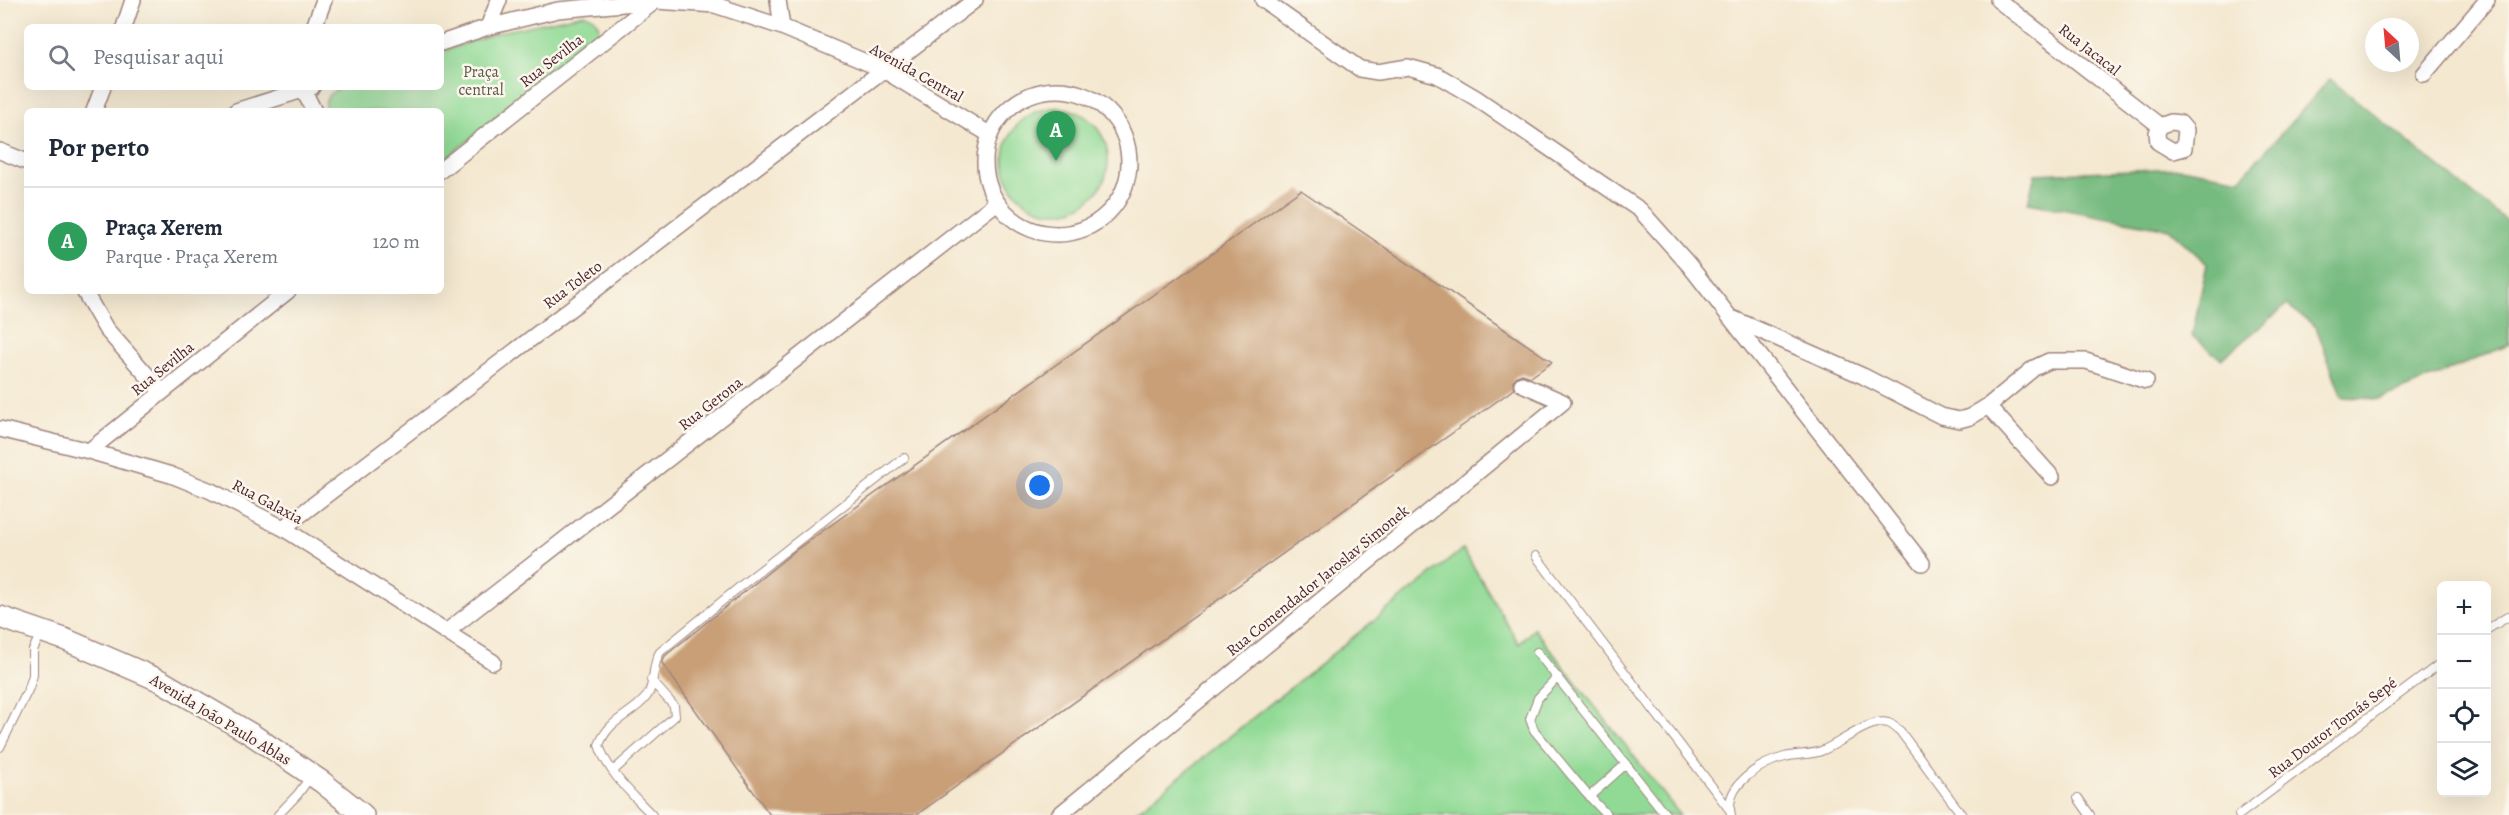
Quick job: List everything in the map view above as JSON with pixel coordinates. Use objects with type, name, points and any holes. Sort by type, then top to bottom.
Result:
[{"type":"street","points":[[125,24],[133,0]]},
{"type":"street","points":[[315,24],[324,0]]},
{"type":"street","points":[[488,27],[499,0]]},
{"type":"street","points":[[778,0],[782,27]]},
{"type":"street","name":"Rua Toleto","points":[[283,528],[975,0]]},
{"type":"street","points":[[1263,0],[1360,69],[1378,72],[1408,67],[1437,75],[1476,98],[1640,210],[1689,265],[1922,563]]},
{"type":"street","name":"Rua Jacacal","points":[[1998,0],[2160,126]]},
{"type":"street","points":[[2424,74],[2487,0]]},
{"type":"street","name":"Avenida Central","points":[[444,42],[488,27],[558,10],[656,1],[715,5],[782,27],[882,69],[989,134]]},
{"type":"street","name":"Rua Sevilha","points":[[444,168],[656,1]]},
{"type":"street","points":[[95,108],[101,90]]},
{"type":"street","points":[[245,108],[299,90]]},
{"type":"street","points":[[306,90],[313,108]]},
{"type":"street","points":[[1044,90],[1068,90],[1091,98],[1110,112],[1124,132],[1130,155],[1128,179],[1118,201],[1102,219],[1081,231],[1057,235],[1033,232],[1012,220],[996,203],[986,181],[984,157],[989,134],[1002,114],[1021,99],[1044,90]]},
{"type":"street","points":[[0,151],[24,161]]},
{"type":"street","name":"Rua Gerona","points":[[446,632],[996,203]]},
{"type":"street","points":[[86,294],[106,328],[161,391]]},
{"type":"street","name":"Rua Sevilha","points":[[88,451],[284,294]]},
{"type":"street","points":[[1731,318],[1863,376],[1941,416],[1959,420],[1970,417],[1988,406],[2034,368],[2049,361],[2086,361],[2146,381]]},
{"type":"street","name":"Rua Comendador Jaroslav Simonek","points":[[1059,815],[1563,402],[1522,384]]},
{"type":"street","points":[[1988,406],[2052,477]]},
{"type":"street","name":"Rua Galaxia","points":[[0,429],[171,475],[211,491],[283,528],[493,662]]},
{"type":"street","name":"Avenida João Paulo Ablas","points":[[0,617],[161,681],[251,734],[311,775],[363,815]]},
{"type":"lane","points":[[652,815],[603,758],[599,745],[604,731],[645,698],[651,690],[654,660],[660,652],[903,458]]},
{"type":"lane","points":[[1536,556],[1730,812]]},
{"type":"lane","points":[[2491,627],[2509,616]]},
{"type":"lane","points":[[0,747],[29,688],[33,675],[33,650],[42,632]]},
{"type":"lane","points":[[1537,652],[1666,815]]},
{"type":"lane","name":"Rua Doutor Tomás Sepé","points":[[2239,815],[2437,666]]},
{"type":"lane","points":[[1558,677],[1538,698],[1530,719],[1534,730],[1607,815]]},
{"type":"lane","points":[[613,771],[675,716],[674,706],[651,681]]},
{"type":"lane","points":[[1730,812],[1736,786],[1757,769],[1783,757],[1820,751],[1869,726],[1887,722],[1900,731],[1962,815]]},
{"type":"lane","points":[[1590,796],[1626,764]]},
{"type":"lane","points":[[278,815],[298,794],[311,775]]},
{"type":"lane","points":[[2078,798],[2090,815]]},
{"type":"green space","name":"Praça central","points":[[584,14],[592,17],[599,27],[596,40],[444,160],[444,108],[325,108],[329,95],[335,90],[444,90],[444,51],[496,33]]},
{"type":"green space","points":[[2330,79],[2509,223],[2509,345],[2380,399],[2342,397],[2316,327],[2287,305],[2221,359],[2192,336],[2207,264],[2169,229],[2028,203],[2035,174],[2181,168],[2240,179]]},
{"type":"green space","points":[[1056,108],[1076,112],[1093,123],[1104,140],[1108,160],[1104,180],[1093,197],[1076,208],[1056,212],[1036,208],[1019,197],[1008,180],[1004,160],[1008,140],[1019,123],[1036,112]]},
{"type":"green space","points":[[1463,549],[1519,644],[1534,629],[1680,815],[1132,815]]},
{"type":"building","points":[[1301,190],[1552,362],[1531,377],[1522,374],[1517,376],[1513,381],[1514,389],[916,815],[770,815],[662,663],[665,656],[796,550]]},
{"type":"place","name":"Praça Xerem","points":[[1056,161]]}]
